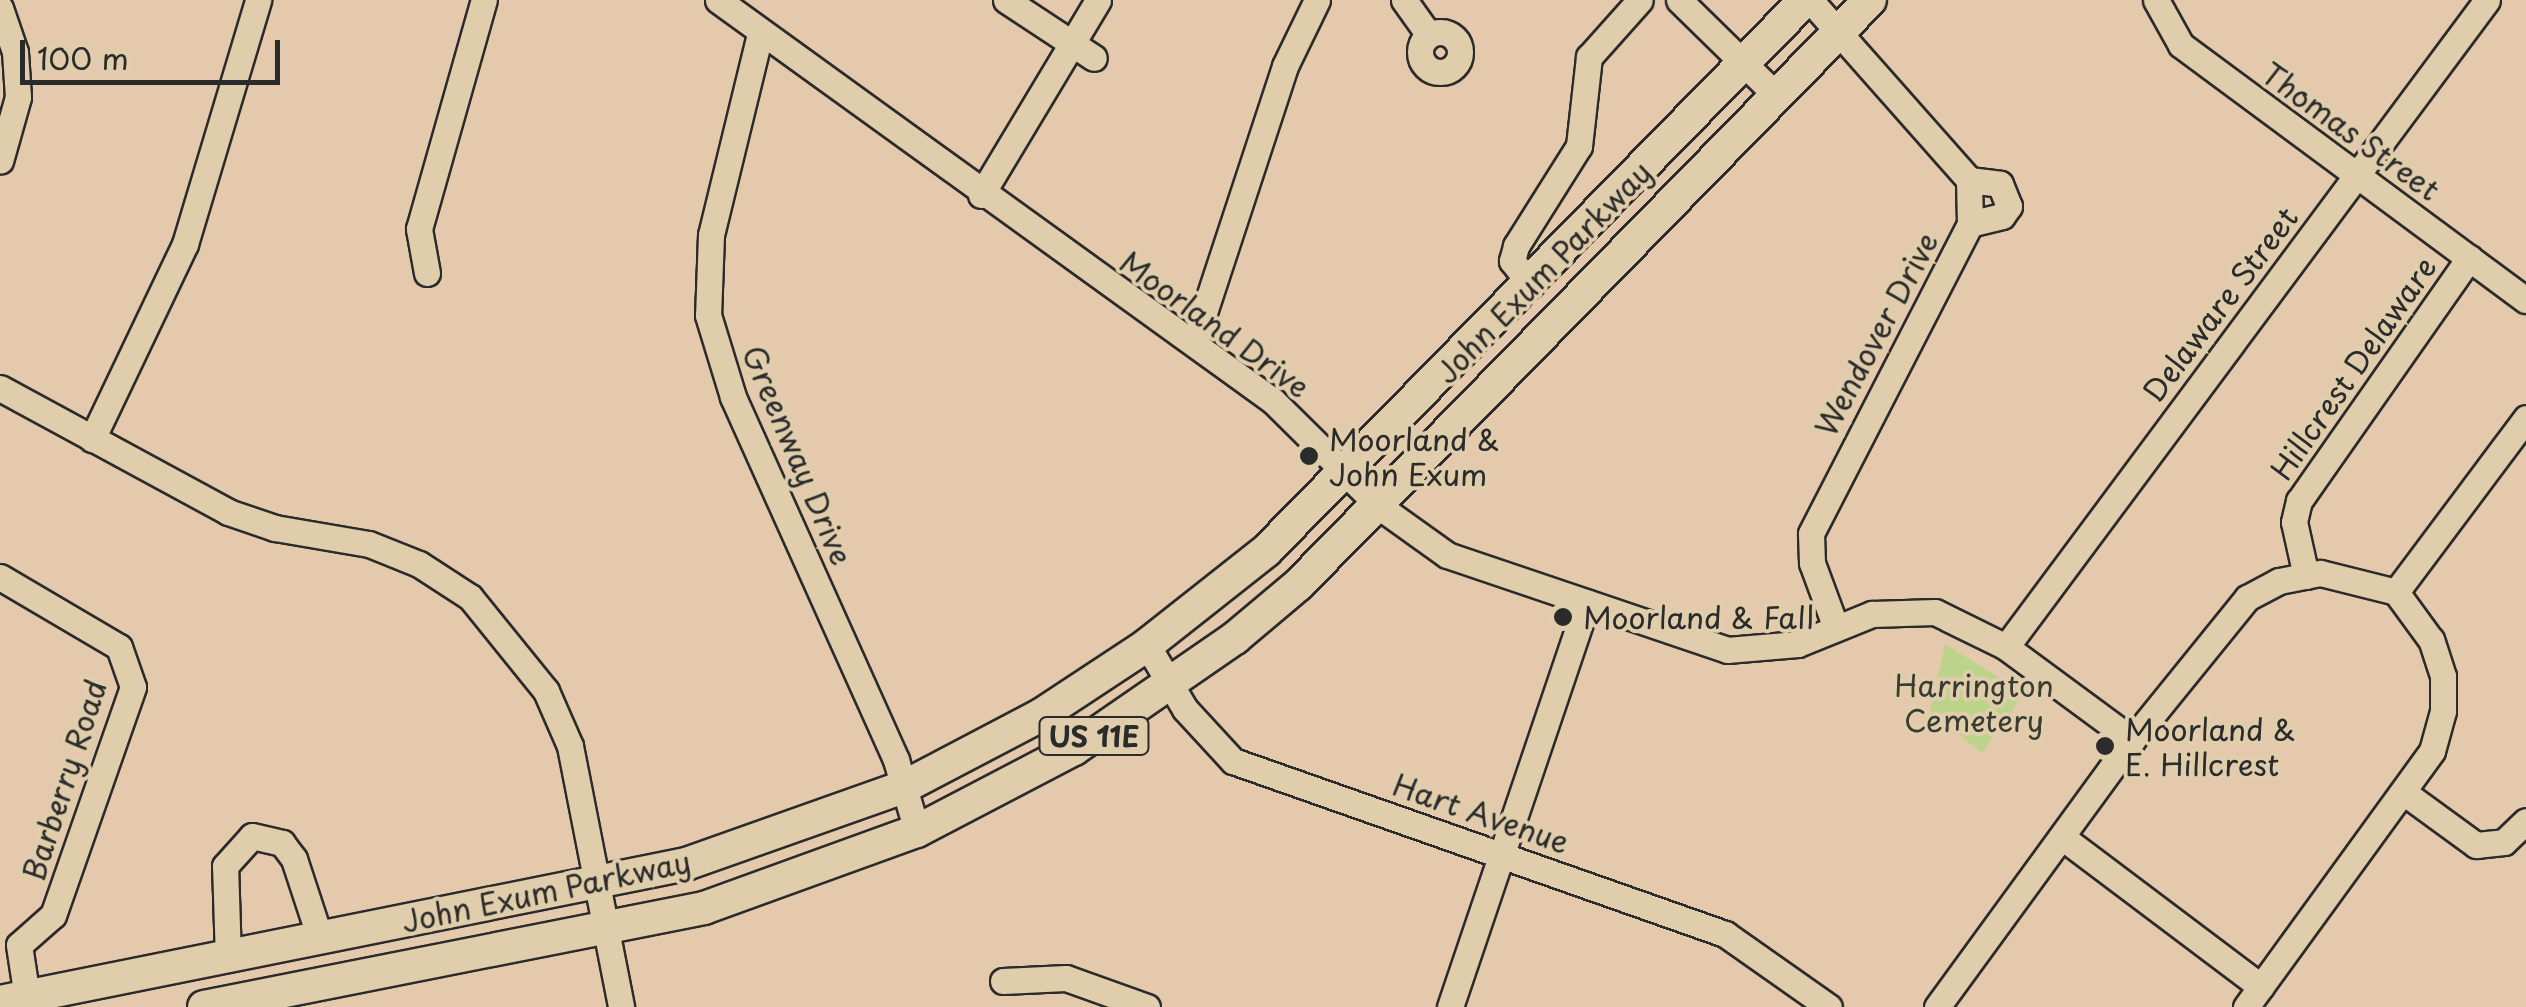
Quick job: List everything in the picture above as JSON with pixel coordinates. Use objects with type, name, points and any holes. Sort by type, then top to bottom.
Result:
[{"type":"main road","name":"John Exum Parkway","points":[[14,1000],[601,886],[771,837],[904,787],[1041,715],[1147,645],[1266,551],[1348,473],[1808,0]]},
{"type":"main road","name":"John Exum Parkway","points":[[204,1007],[281,1000],[608,932],[796,879],[917,830],[1074,749],[1248,628],[1380,507],[1870,0]]},
{"type":"street","points":[[92,440],[185,244],[258,0]]},
{"type":"street","points":[[427,273],[419,229],[484,0]]},
{"type":"street","name":"Moorland Drive","points":[[718,0],[981,195],[1273,401],[1380,507],[1447,555],[1727,650],[1798,644],[1872,614],[1935,612],[2006,647],[2132,740]]},
{"type":"street","points":[[1006,0],[1084,50]]},
{"type":"street","points":[[981,195],[1084,50],[1098,0]]},
{"type":"street","points":[[1404,0],[1429,34]]},
{"type":"street","points":[[1531,285],[1512,261],[1516,246],[1578,146],[1589,57],[1640,0]]},
{"type":"street","points":[[1679,0],[1776,95]]},
{"type":"street","points":[[1808,0],[1840,30],[1969,180],[2000,184],[2009,206],[2002,216],[1970,224]]},
{"type":"street","name":"Thomas Street","points":[[2156,0],[2181,46],[2526,300]]},
{"type":"street","name":"Delaware Street","points":[[2006,647],[2486,0]]},
{"type":"street","points":[[1194,343],[1307,3]]},
{"type":"street","points":[[0,8],[15,52],[18,97],[0,161]]},
{"type":"street","name":"Greenway Drive","points":[[760,34],[711,235],[708,315],[733,397],[904,787],[917,830]]},
{"type":"street","name":"Wendover Drive","points":[[1836,628],[1812,563],[1812,534],[1970,224],[1969,180]]},
{"type":"street","name":"Hillcrest Delaware","points":[[2306,576],[2294,522],[2299,501],[2470,258]]},
{"type":"street","points":[[0,388],[228,512],[275,528],[370,544],[419,564],[470,597],[546,691],[570,746],[601,886],[621,1007]]},
{"type":"street","points":[[2396,592],[2526,418]]},
{"type":"street","points":[[1937,1007],[2132,740],[2247,598],[2306,576],[2359,580],[2396,592],[2431,640],[2443,676],[2443,711],[2432,751],[2406,794],[2253,997],[2062,837]]},
{"type":"street","name":"Barberry Road","points":[[0,577],[119,646],[133,687],[52,915],[18,945],[14,1000]]},
{"type":"street","points":[[1450,1007],[1506,855],[1587,603]]},
{"type":"street","name":"Hart Avenue","points":[[1147,645],[1169,685],[1233,762],[1725,934],[1829,1007]]},
{"type":"street","points":[[2406,794],[2476,845],[2504,842],[2526,820]]},
{"type":"street","points":[[228,958],[225,866],[252,836],[282,844],[294,859],[320,938]]},
{"type":"street","points":[[1003,981],[1066,978],[1147,1007]]},
{"type":"green space","name":"Harrington Cemetery","points":[[1945,644],[2024,693],[1982,753],[1930,711]]},
{"type":"place","name":"Moorland & John Exum","points":[[1309,456]]},
{"type":"place","name":"Moorland & Fall","points":[[1563,617]]},
{"type":"place","name":"Moorland & E. Hillcrest","points":[[2105,746]]}]
